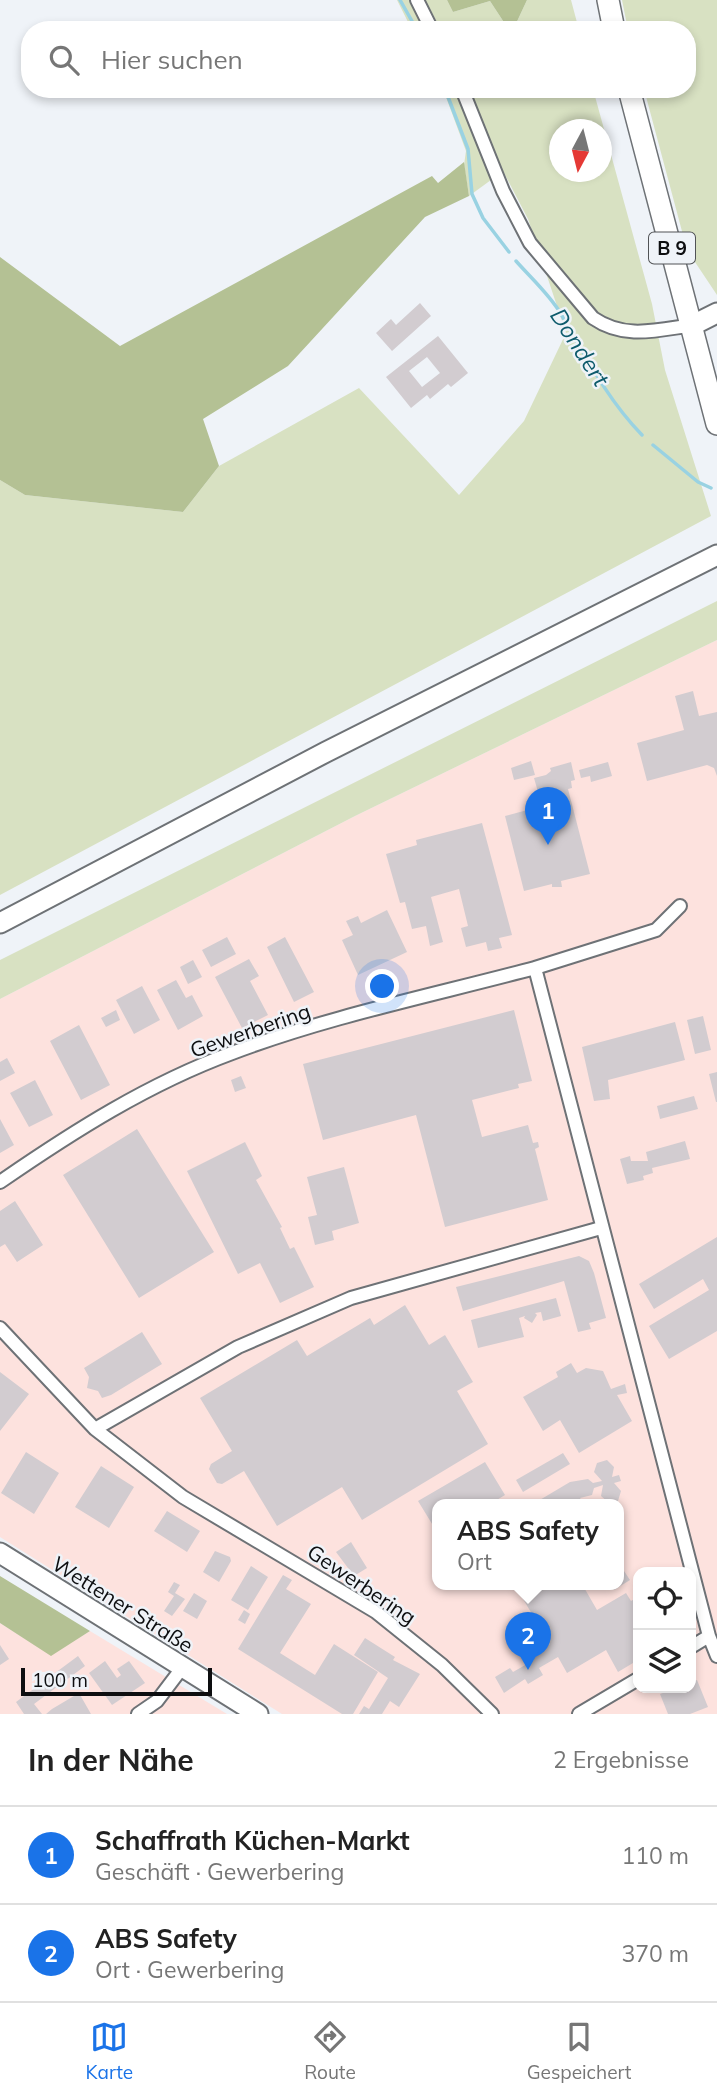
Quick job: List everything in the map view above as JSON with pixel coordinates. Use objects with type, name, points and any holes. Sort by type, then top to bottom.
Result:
[{"type":"main road","points":[[608,0],[612,21]]},
{"type":"main road","name":"B 9","points":[[631,98],[717,424]]},
{"type":"main road","points":[[693,325],[717,313]]},
{"type":"main road","points":[[693,325],[717,328]]},
{"type":"main road","points":[[0,923],[326,752],[712,557]]},
{"type":"main road","name":"Wettener Straße","points":[[0,1553],[258,1714]]},
{"type":"street","points":[[417,0],[428,21]]},
{"type":"street","points":[[466,98],[503,191],[530,243],[593,318],[606,327],[623,332],[641,333],[693,325]]},
{"type":"street","name":"Gewerbering","points":[[0,1182],[76,1129],[148,1090],[231,1053],[296,1032],[535,968],[656,930],[680,906]]},
{"type":"street","points":[[535,968],[601,1228],[709,1636],[717,1656]]},
{"type":"street","points":[[95,1429],[238,1347],[313,1312],[426,1275],[601,1228]]},
{"type":"street","name":"Gewerbering","points":[[0,1328],[95,1429],[183,1497],[376,1612],[435,1659],[492,1714]]},
{"type":"street","points":[[696,1644],[709,1636]]},
{"type":"street","points":[[138,1714],[157,1701],[182,1668]]},
{"type":"street","points":[[579,1714],[633,1682]]},
{"type":"shaded area","points":[[717,640],[717,1714],[282,1714],[0,1537],[0,999],[355,816]]},
{"type":"shaded area","points":[[0,1623],[51,1655],[90,1631],[227,1714],[0,1714]]},
{"type":"green space","points":[[397,0],[410,0],[421,21],[408,21]]},
{"type":"green space","points":[[425,0],[447,0],[453,12],[490,1],[503,21],[436,21]]},
{"type":"green space","points":[[447,0],[527,0],[517,21],[503,21],[490,1],[453,12]]},
{"type":"green space","points":[[527,0],[571,0],[577,21],[517,21]]},
{"type":"green space","points":[[622,0],[717,0],[717,295],[687,250],[646,98],[696,98],[696,21],[626,21]]},
{"type":"green space","points":[[446,98],[458,98],[491,180],[469,196],[464,165],[466,151]]},
{"type":"green space","points":[[472,98],[595,98],[601,119],[549,119],[549,182],[612,182],[612,158],[652,304],[665,370],[711,516],[0,895],[0,480],[25,495],[183,512],[219,466],[359,388],[459,495],[524,421],[566,333],[528,219],[503,171]]},
{"type":"green space","points":[[464,162],[469,196],[425,217],[288,366],[203,419],[219,466],[183,512],[25,495],[0,480],[0,257],[120,346],[432,176],[438,183]]},
{"type":"green space","points":[[717,601],[717,640],[355,816],[0,999],[0,960]]},
{"type":"green space","points":[[0,1576],[90,1631],[51,1656],[0,1623]]},
{"type":"building","points":[[420,303],[431,316],[392,351],[376,333],[391,319],[396,325]]},
{"type":"building","points":[[438,336],[468,373],[451,387],[448,384],[430,399],[427,395],[411,408],[386,377]],"holes":[[[427,357],[440,373],[422,387],[409,371]]]},
{"type":"building","points":[[693,691],[699,716],[717,712],[717,776],[714,768],[707,765],[647,781],[637,743],[684,730],[675,696]]},
{"type":"building","points":[[531,761],[535,775],[514,780],[511,768]]},
{"type":"building","points":[[571,762],[575,780],[571,781],[572,788],[568,789],[590,874],[561,881],[562,887],[552,887],[552,884],[524,891],[505,816],[542,806],[534,778],[546,775],[551,771],[550,768]]},
{"type":"building","points":[[608,762],[612,776],[591,782],[590,776],[581,778],[579,770]]},
{"type":"building","points":[[482,823],[512,935],[499,938],[502,948],[488,951],[486,942],[466,947],[461,928],[468,926],[459,889],[431,897],[443,942],[430,946],[426,926],[412,929],[405,902],[400,903],[386,854],[417,845],[416,840]]},
{"type":"building","points":[[387,910],[407,952],[358,975],[342,940],[353,935],[346,921],[358,916],[361,923]]},
{"type":"building","points":[[227,937],[236,954],[211,967],[202,950]]},
{"type":"building","points":[[285,937],[314,992],[294,1002],[267,947]]},
{"type":"building","points":[[249,959],[259,976],[250,981],[268,1015],[242,1028],[215,977]]},
{"type":"building","points":[[193,960],[202,977],[188,984],[180,967]]},
{"type":"building","points":[[176,980],[186,998],[192,995],[203,1016],[178,1030],[157,990]]},
{"type":"building","points":[[142,986],[160,1020],[134,1034],[116,1000]]},
{"type":"building","points":[[116,1010],[120,1020],[106,1027],[101,1018]]},
{"type":"building","points":[[514,1010],[532,1081],[518,1084],[519,1088],[472,1100],[482,1137],[528,1125],[533,1143],[538,1142],[539,1147],[535,1149],[548,1200],[445,1227],[416,1115],[323,1140],[303,1064]]},
{"type":"building","points":[[703,1016],[711,1050],[695,1054],[687,1020]]},
{"type":"building","points":[[675,1022],[685,1060],[608,1080],[610,1099],[594,1101],[582,1047]]},
{"type":"building","points":[[79,1025],[110,1085],[81,1100],[50,1041]]},
{"type":"building","points":[[7,1058],[15,1073],[0,1081],[0,1062]]},
{"type":"building","points":[[717,1072],[717,1102],[716,1102],[709,1074]]},
{"type":"building","points":[[241,1076],[246,1088],[235,1092],[231,1080]]},
{"type":"building","points":[[35,1080],[53,1115],[29,1127],[10,1093]]},
{"type":"building","points":[[694,1096],[698,1109],[660,1119],[657,1106]]},
{"type":"building","points":[[0,1119],[14,1145],[0,1153]]},
{"type":"building","points":[[137,1129],[214,1252],[139,1298],[63,1175]]},
{"type":"building","points":[[685,1141],[690,1159],[652,1168],[653,1173],[643,1176],[644,1180],[627,1184],[620,1159],[630,1156],[631,1161],[648,1161],[646,1152]]},
{"type":"building","points":[[245,1142],[262,1176],[256,1180],[282,1227],[280,1228],[290,1249],[294,1247],[314,1287],[280,1303],[260,1263],[238,1274],[187,1171]]},
{"type":"building","points":[[344,1167],[359,1223],[332,1231],[334,1240],[315,1245],[308,1217],[317,1215],[307,1177]]},
{"type":"building","points":[[15,1201],[43,1245],[17,1262],[5,1244],[0,1247],[0,1211]]},
{"type":"building","points":[[717,1237],[717,1331],[669,1359],[649,1326],[709,1290],[703,1279],[654,1309],[639,1284]]},
{"type":"building","points":[[579,1256],[589,1261],[606,1318],[589,1323],[591,1329],[578,1332],[564,1281],[463,1311],[456,1287]]},
{"type":"building","points":[[556,1298],[561,1316],[543,1321],[541,1312],[535,1313],[537,1315],[532,1323],[524,1318],[525,1316],[519,1318],[524,1337],[478,1348],[471,1320]]},
{"type":"building","points":[[405,1305],[429,1345],[445,1335],[473,1382],[457,1391],[488,1444],[362,1520],[342,1487],[277,1526],[244,1471],[222,1484],[217,1483],[209,1469],[211,1464],[232,1451],[200,1398],[297,1340],[307,1356],[370,1318],[374,1325]]},
{"type":"building","points":[[142,1332],[162,1364],[102,1398],[98,1391],[87,1388],[89,1377],[84,1368]]},
{"type":"building","points":[[571,1363],[577,1373],[586,1368],[603,1371],[611,1389],[625,1384],[627,1393],[617,1395],[632,1421],[579,1453],[560,1420],[543,1431],[523,1397],[558,1377],[556,1372]]},
{"type":"building","points":[[0,1372],[29,1394],[0,1431]]},
{"type":"building","points":[[26,1452],[59,1473],[34,1514],[1,1493]]},
{"type":"building","points":[[563,1453],[570,1464],[523,1492],[516,1480]]},
{"type":"building","points":[[607,1460],[614,1467],[612,1477],[619,1475],[621,1481],[614,1483],[621,1491],[619,1499],[604,1499],[601,1496],[603,1485],[594,1488],[592,1495],[581,1499],[541,1499],[570,1482],[588,1479],[593,1483],[602,1481],[594,1472],[597,1463]]},
{"type":"building","points":[[485,1462],[505,1495],[498,1499],[432,1499],[432,1524],[418,1501]]},
{"type":"building","points":[[101,1466],[134,1487],[109,1528],[75,1507]]},
{"type":"building","points":[[167,1511],[200,1531],[187,1552],[154,1531]]},
{"type":"building","points":[[351,1542],[367,1568],[354,1576],[336,1552]]},
{"type":"building","points":[[215,1551],[230,1557],[231,1561],[219,1582],[203,1572]]},
{"type":"building","points":[[251,1566],[268,1577],[248,1610],[231,1600]]},
{"type":"building","points":[[624,1571],[630,1580],[624,1584]]},
{"type":"building","points":[[283,1575],[292,1580],[286,1589],[311,1604],[280,1653],[315,1675],[334,1644],[378,1672],[353,1714],[342,1714],[238,1649]]},
{"type":"building","points":[[174,1582],[180,1585],[175,1593],[185,1599],[172,1616],[164,1611],[174,1596],[168,1592]]},
{"type":"building","points":[[518,1590],[585,1590],[597,1610],[626,1593],[631,1601],[633,1600],[633,1663],[618,1672],[606,1650],[567,1673],[558,1657],[539,1668],[543,1675],[528,1684],[525,1679],[504,1693],[495,1677],[510,1668],[513,1672],[534,1660],[531,1656],[550,1644]]},
{"type":"building","points":[[194,1593],[207,1601],[197,1619],[183,1611]]},
{"type":"building","points":[[244,1610],[250,1614],[245,1624],[238,1620]]},
{"type":"building","points":[[365,1638],[395,1657],[393,1660],[420,1674],[399,1707],[390,1701],[382,1714],[359,1714],[364,1706],[369,1709],[388,1678],[354,1655]]},
{"type":"building","points":[[0,1645],[9,1659],[0,1665]]},
{"type":"building","points":[[78,1656],[85,1666],[34,1704],[42,1714],[24,1714],[16,1702]]},
{"type":"building","points":[[105,1661],[117,1678],[121,1675],[117,1669],[129,1661],[145,1683],[112,1705],[89,1673]]},
{"type":"building","points":[[696,1680],[708,1707],[690,1714],[668,1714],[660,1694],[696,1693]]},
{"type":"building","points":[[79,1693],[91,1714],[46,1714],[52,1709]]},
{"type":"waterway","name":"Dondert","points":[[400,0],[412,21]]},
{"type":"waterway","name":"Dondert","points":[[448,98],[468,149],[472,194],[483,218],[509,252]]},
{"type":"waterway","name":"Dondert","points":[[516,261],[557,307],[588,362],[629,421],[642,435]]},
{"type":"waterway","name":"Dondert","points":[[653,445],[698,482],[711,488]]},
{"type":"place","name":"Schaffrath Küchen-Markt","points":[[548,845]]},
{"type":"place","name":"ABS Safety","points":[[528,1670]]}]
